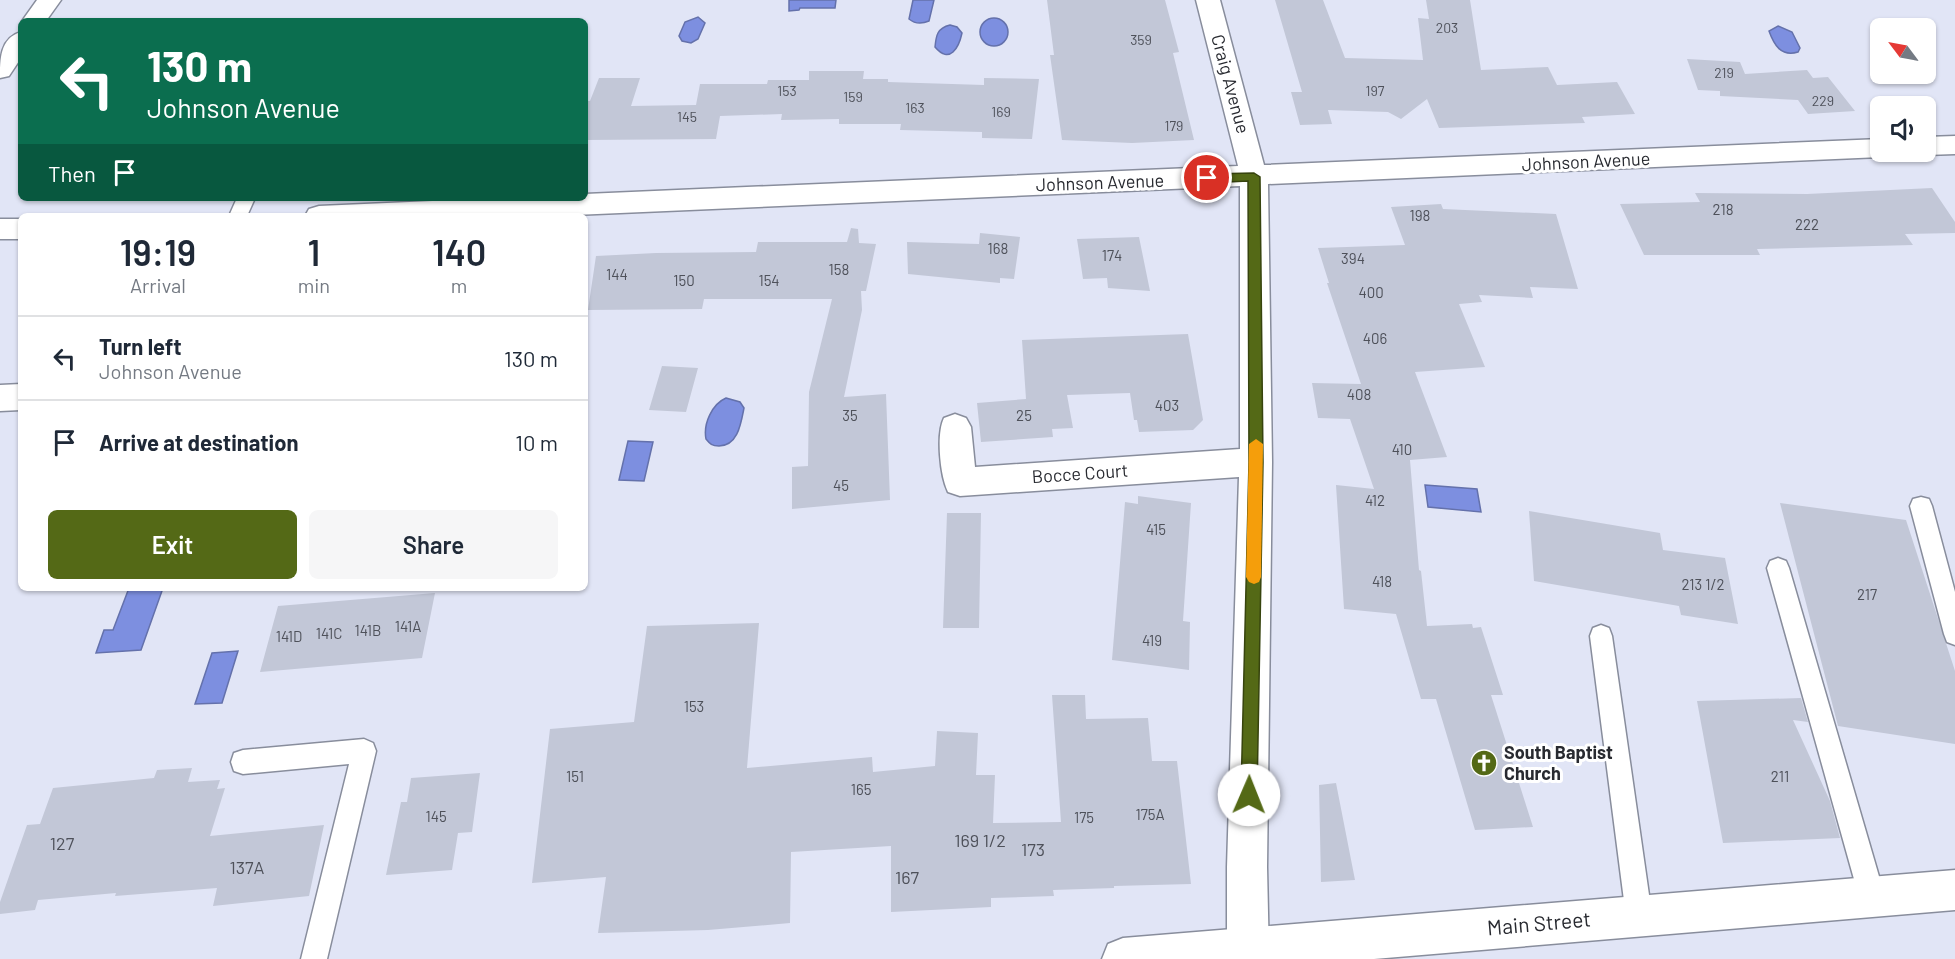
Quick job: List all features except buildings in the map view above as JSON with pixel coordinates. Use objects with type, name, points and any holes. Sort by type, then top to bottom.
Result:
[{"type":"street","points":[[36,18],[49,0]]},
{"type":"street","name":"Craig Avenue","points":[[1208,0],[1254,177],[1256,462],[1247,867],[1248,953]]},
{"type":"street","points":[[0,70],[18,44]]},
{"type":"street","points":[[1936,146],[1955,145]]},
{"type":"street","name":"Johnson Avenue","points":[[391,213],[1870,149]]},
{"type":"street","points":[[0,229],[18,229]]},
{"type":"street","points":[[0,398],[18,397]]},
{"type":"street","name":"Bocce Court","points":[[955,427],[960,482],[1256,462]]},
{"type":"street","name":"Main Street","points":[[1124,959],[1248,953],[1639,916],[1955,890]]},
{"type":"lane","points":[[1920,506],[1955,634]]},
{"type":"lane","points":[[1778,568],[1872,897]]},
{"type":"lane","points":[[1601,636],[1639,916]]},
{"type":"lane","points":[[243,762],[364,752],[314,959]]},
{"type":"water","points":[[789,0],[836,0],[835,8],[800,8],[789,11]]},
{"type":"water","points":[[913,0],[934,0],[929,21],[919,23],[909,19]]},
{"type":"water","points":[[698,17],[705,23],[698,39],[691,43],[682,41],[679,36],[685,22]]},
{"type":"water","points":[[994,18],[1004,22],[1008,32],[1004,42],[994,46],[984,42],[980,32],[984,22]]},
{"type":"water","points":[[950,25],[957,27],[962,33],[959,44],[953,52],[945,54],[935,47],[936,39],[940,30]]},
{"type":"water","points":[[1778,26],[1792,32],[1800,48],[1798,52],[1787,53],[1779,49],[1769,31]]},
{"type":"water","points":[[726,398],[740,402],[744,408],[742,420],[738,433],[730,442],[715,446],[706,439],[707,421],[717,405]]},
{"type":"water","points":[[628,441],[653,442],[644,481],[619,480]]},
{"type":"water","points":[[1425,485],[1477,489],[1481,512],[1428,507]]},
{"type":"water","points":[[128,591],[162,591],[141,650],[96,653],[104,630],[113,630]]},
{"type":"water","points":[[238,651],[222,703],[195,704],[212,653]]},
{"type":"slow traffic","points":[[1254,577],[1256,444]]},
{"type":"place","name":"South Baptist Church","points":[[1484,763]]},
{"type":"route","points":[[1207,178],[1254,177],[1256,462],[1249,795]]}]
